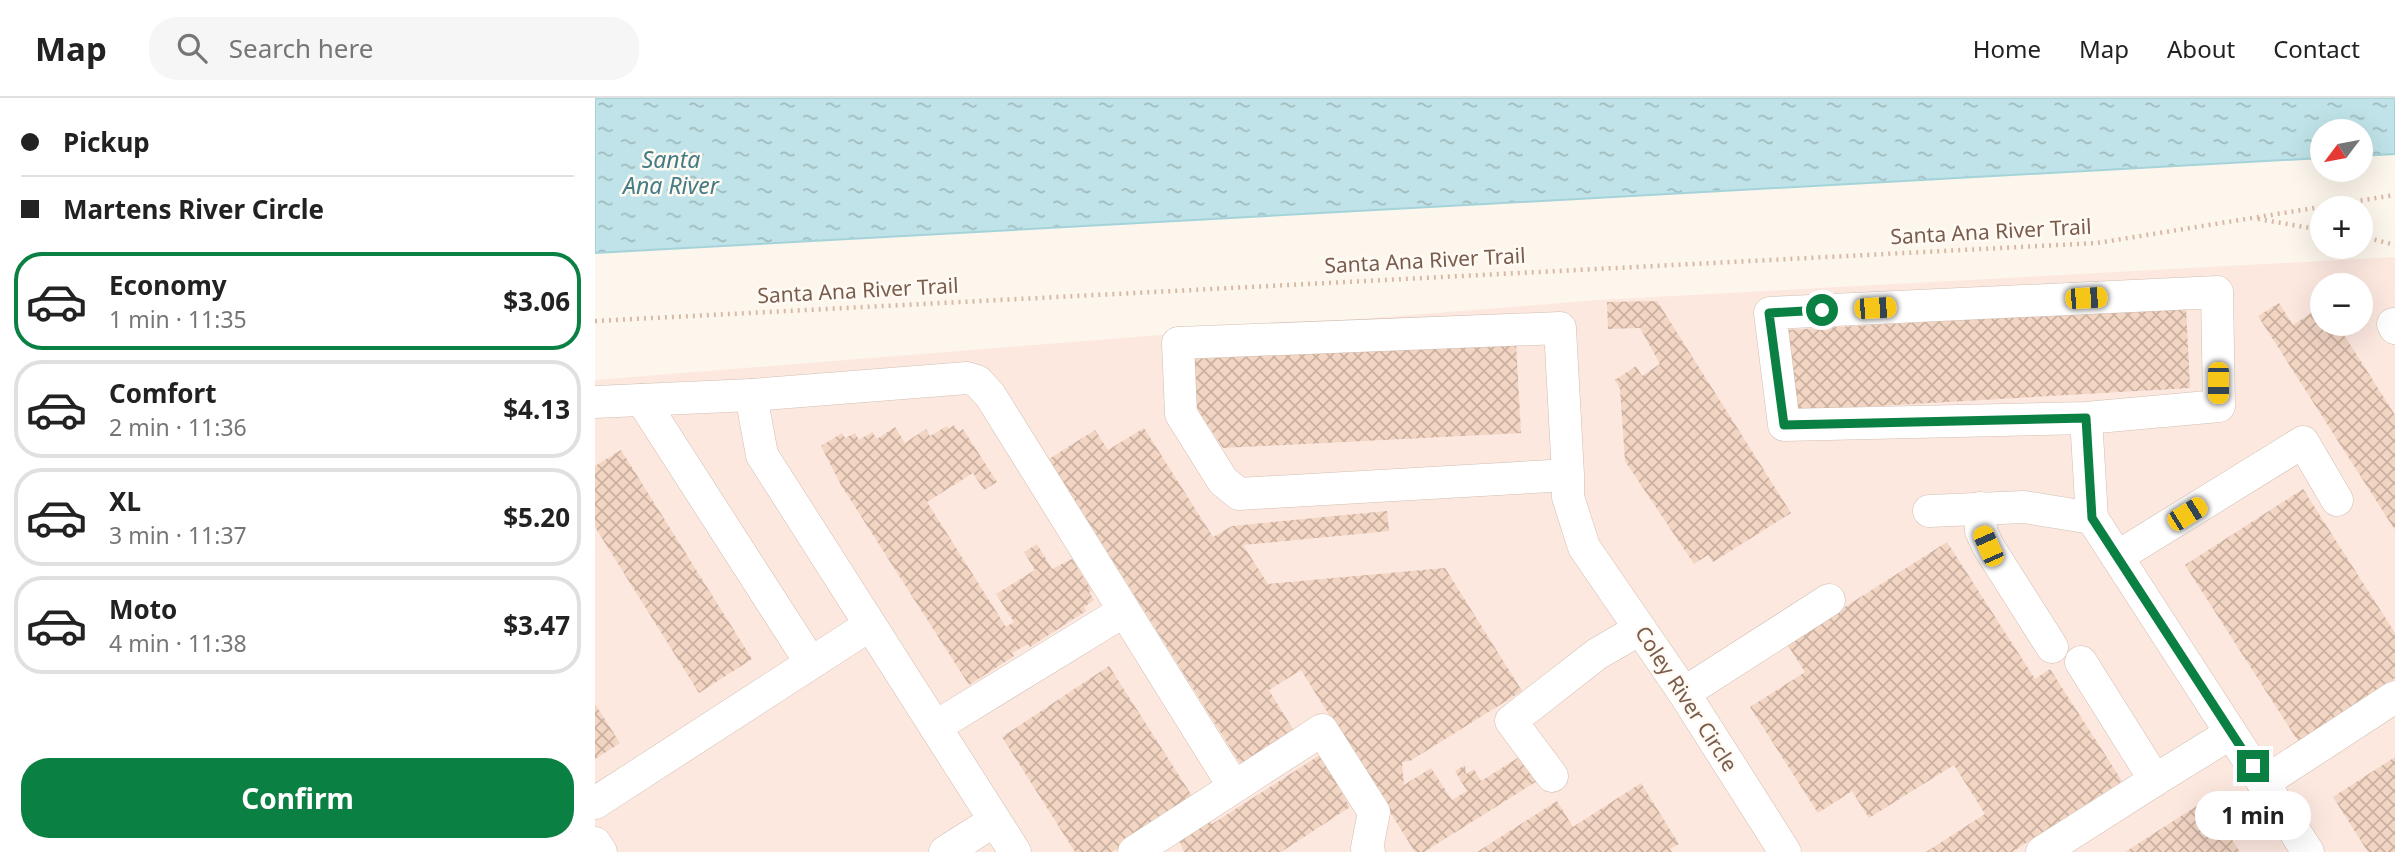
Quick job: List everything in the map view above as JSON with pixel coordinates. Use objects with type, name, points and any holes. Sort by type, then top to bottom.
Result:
[{"type":"street","points":[[2217,292],[2218,406],[2086,418],[1784,425],[1769,313],[2217,292]]},
{"type":"street","name":"Coley River Circle","points":[[1568,475],[1239,494],[1223,481],[1181,414],[1178,343],[1560,328],[1568,475],[1568,497],[1584,547],[1684,693],[1785,852]]},
{"type":"street","points":[[595,402],[751,395],[967,378],[977,381],[990,395],[1234,787]]},
{"type":"street","points":[[751,395],[762,455],[1014,852]]},
{"type":"street","points":[[642,400],[811,663]]},
{"type":"street","points":[[2086,418],[2092,518],[2308,852]]},
{"type":"street","points":[[2117,557],[2303,442],[2337,500]]},
{"type":"street","points":[[1929,511],[2024,507],[2092,518]]},
{"type":"street","points":[[1980,508],[1981,530],[1988,546],[2052,647]]},
{"type":"street","points":[[1684,693],[1829,600]]},
{"type":"street","points":[[935,727],[1124,611]]},
{"type":"street","points":[[595,803],[870,625]]},
{"type":"street","points":[[1552,776],[1511,721],[1597,654],[1640,629]]},
{"type":"street","points":[[2081,662],[2155,780]]},
{"type":"street","points":[[2263,783],[2395,697]]},
{"type":"street","points":[[1134,852],[1322,730],[1374,812],[1365,851]]},
{"type":"street","points":[[2042,852],[2231,733]]},
{"type":"street","points":[[945,852],[995,821]]},
{"type":"street","points":[[595,843],[601,852]]},
{"type":"path","name":"Santa Ana River Trail","points":[[595,321],[2097,243],[2395,195]]},
{"type":"path","name":"Santa Ana River Trail","points":[[2254,218],[2310,228]]},
{"type":"path","points":[[2373,239],[2395,245]]},
{"type":"shaded area","points":[[2395,257],[2395,852],[595,852],[595,380],[1598,300]]},
{"type":"water","name":"Santa Ana River","points":[[595,98],[2395,98],[2395,154],[2373,155],[2373,119],[2310,119],[2310,159],[595,253]]},
{"type":"building","points":[[1657,301],[1791,513],[1713,562],[1708,555],[1694,564],[1625,461],[1620,389],[1615,380],[1636,366],[1642,376],[1660,364],[1640,328],[1608,329],[1607,302]]},
{"type":"building","points":[[2279,303],[2293,325],[2310,314],[2310,336],[2345,336],[2395,415],[2395,530],[2258,316]]},
{"type":"building","points":[[2186,307],[2190,388],[1790,411],[1786,330]]},
{"type":"building","points":[[1516,343],[1521,433],[1223,448],[1196,407],[1194,359]]},
{"type":"building","points":[[954,425],[959,432],[963,429],[997,482],[984,490],[973,473],[927,502],[1006,627],[1014,622],[996,594],[1035,570],[1024,552],[1037,544],[1052,569],[1072,559],[1092,591],[1089,592],[1094,600],[1084,607],[1086,611],[1030,647],[1028,644],[1012,653],[1014,656],[969,685],[841,485],[821,446],[842,433],[845,438],[855,433],[859,440],[872,432],[877,439],[895,427],[905,443],[926,429],[930,436]]},
{"type":"building","points":[[1144,428],[1213,537],[1232,526],[1387,511],[1389,531],[1243,545],[1268,584],[1445,568],[1522,691],[1410,761],[1402,762],[1404,785],[1431,768],[1452,800],[1467,791],[1455,771],[1465,765],[1466,774],[1474,769],[1481,781],[1521,756],[1537,781],[1424,852],[1415,852],[1301,670],[1269,690],[1296,734],[1243,768],[1049,459],[1095,430],[1108,450]]},
{"type":"building","points":[[621,450],[752,659],[699,693],[595,527],[595,466]]},
{"type":"building","points":[[2303,489],[2395,633],[2395,678],[2298,741],[2185,565]]},
{"type":"building","points":[[1947,542],[2035,679],[2050,669],[2122,781],[2012,852],[1926,852],[1985,814],[1954,765],[1869,818],[1852,791],[1818,813],[1750,707],[1805,672],[1787,644]]},
{"type":"building","points":[[1109,666],[1194,799],[1112,852],[1075,852],[1002,737]]},
{"type":"building","points":[[595,704],[620,743],[595,759]]},
{"type":"building","points":[[1320,755],[1350,807],[1281,852],[1184,852],[1179,840],[1209,820],[1212,824]]},
{"type":"building","points":[[2395,757],[2395,852],[2368,852],[2333,797]]},
{"type":"building","points":[[1641,783],[1679,844],[1670,849],[1672,852],[1477,852],[1557,801],[1573,827]]},
{"type":"building","points":[[2206,800],[2240,852],[2125,852]]},
{"type":"route","points":[[1822,310],[1769,313],[1784,425],[2086,418],[2092,518],[2253,766]]}]
